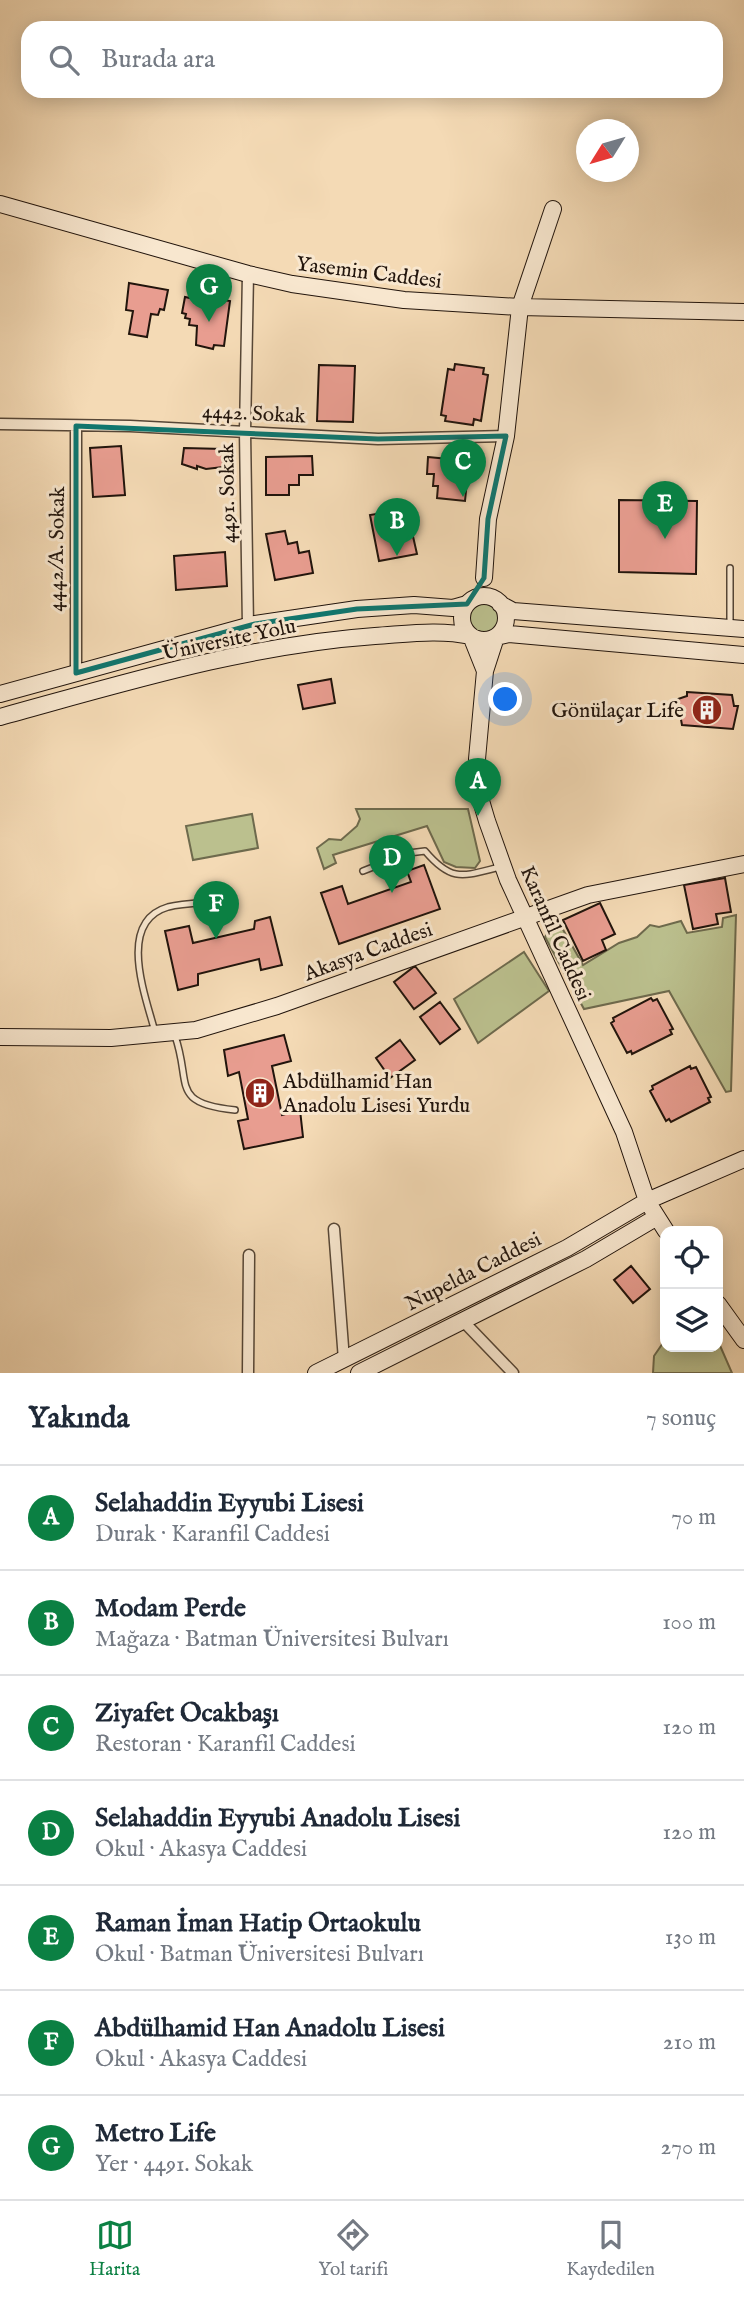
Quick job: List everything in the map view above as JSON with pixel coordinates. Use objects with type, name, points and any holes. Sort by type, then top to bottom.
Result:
[{"type":"street","name":"Yasemin Caddesi","points":[[0,204],[292,284],[404,300],[520,307],[744,312]]},
{"type":"street","points":[[485,671],[471,636],[463,624],[463,610],[484,578],[488,519],[506,436],[520,307],[553,209]]},
{"type":"street","name":"4491. Sokak","points":[[248,274],[244,432],[248,626]]},
{"type":"street","name":"4442. Sokak","points":[[0,425],[378,439],[506,436]]},
{"type":"street","name":"4442/A. Sokak","points":[[76,426],[76,673]]},
{"type":"street","points":[[484,578],[497,601],[505,624],[496,637],[485,671]]},
{"type":"street","points":[[0,694],[248,626],[357,609],[414,605],[453,608],[488,597],[513,611],[737,628]]},
{"type":"street","name":"Üniversite Yolu","points":[[0,717],[250,651],[350,638],[426,632],[452,632],[471,636]]},
{"type":"street","points":[[471,636],[484,641],[509,634],[569,638],[744,655]]},
{"type":"street","name":"Karanfil Caddesi","points":[[485,671],[478,759],[479,794],[503,866],[624,1132],[647,1201],[663,1226]]},
{"type":"street","points":[[744,854],[744,864]]},
{"type":"street","name":"Akasya Caddesi","points":[[0,1037],[156,1035],[228,1023],[588,895],[744,864]]},
{"type":"street","name":"Nupelda Caddesi","points":[[316,1373],[567,1248],[647,1201],[744,1159]]},
{"type":"street","name":"Nupelda Caddesi","points":[[359,1373],[586,1259],[657,1217]]},
{"type":"street","points":[[334,1229],[344,1360]]},
{"type":"street","points":[[247,1373],[248,1255]]},
{"type":"street","points":[[723,1311],[744,1340]]},
{"type":"street","points":[[464,1322],[513,1373]]},
{"type":"lane","points":[[730,568],[737,628]]},
{"type":"lane","points":[[363,871],[409,853],[425,851],[442,871],[466,875],[503,866]]},
{"type":"lane","points":[[156,1035],[143,985],[137,947],[142,927],[153,915],[168,907],[222,901]]},
{"type":"lane","points":[[174,1033],[181,1054],[181,1076],[191,1097],[205,1107],[235,1110]]},
{"type":"highlighted area","points":[[76,426],[378,439],[506,436],[488,519],[484,578],[467,604],[357,609],[255,624],[76,673]]},
{"type":"green space","points":[[484,603],[495,608],[500,619],[495,630],[484,635],[473,630],[468,619],[473,608]]},
{"type":"green space","points":[[356,809],[468,809],[480,861],[475,868],[456,867],[444,862],[427,826],[333,855],[336,863],[324,869],[317,848],[329,839],[341,840],[357,826],[360,819]]},
{"type":"green space","points":[[252,814],[258,848],[193,860],[186,826]]},
{"type":"green space","points":[[736,915],[731,1091],[726,1092],[669,991],[584,1009],[545,937],[557,919],[583,965],[619,943],[637,937],[650,925],[659,927],[681,921],[687,933],[722,927],[723,918]]},
{"type":"green space","points":[[524,952],[549,991],[478,1043],[454,999]]},
{"type":"green space","points":[[660,1347],[660,1352],[723,1352],[732,1373],[653,1373],[654,1356]]},
{"type":"building","points":[[129,283],[168,290],[164,310],[160,309],[158,315],[151,314],[147,337],[129,334],[133,311],[126,310]]},
{"type":"building","points":[[191,295],[230,301],[224,346],[214,345],[213,349],[196,345],[197,326],[189,325],[190,319],[185,318],[186,314],[182,313],[185,297],[190,298]]},
{"type":"building","points":[[455,364],[484,368],[483,374],[488,375],[481,421],[474,419],[473,425],[445,421],[446,416],[441,415],[448,369],[454,370]]},
{"type":"building","points":[[319,365],[355,366],[353,422],[317,421]]},
{"type":"building","points":[[121,446],[125,495],[93,497],[90,448]]},
{"type":"building","points":[[184,448],[223,449],[223,467],[206,469],[197,466],[197,469],[182,464]]},
{"type":"building","points":[[312,456],[313,475],[299,475],[299,485],[289,485],[289,495],[266,495],[266,457]]},
{"type":"building","points":[[428,457],[469,461],[465,501],[437,498],[438,486],[433,486],[434,474],[427,474]]},
{"type":"building","points":[[619,500],[697,501],[696,574],[619,572]]},
{"type":"building","points":[[389,512],[391,525],[401,524],[403,534],[412,532],[417,554],[379,561],[370,515]]},
{"type":"building","points":[[285,531],[288,544],[297,542],[299,553],[309,551],[313,573],[275,580],[266,534]]},
{"type":"building","points":[[225,552],[227,586],[176,590],[174,556]]},
{"type":"building","points":[[331,679],[335,703],[303,709],[298,685]]},
{"type":"building","name":"Gönülaçar Life","points":[[687,692],[732,695],[734,706],[738,706],[733,729],[682,725],[680,714],[676,714],[678,699],[687,696]]},
{"type":"building","points":[[424,865],[440,909],[339,944],[321,893],[342,886],[348,904],[411,882],[407,871]]},
{"type":"building","points":[[725,878],[731,912],[716,914],[718,924],[693,929],[684,885]]},
{"type":"building","points":[[600,903],[615,934],[602,940],[606,950],[583,961],[563,920]]},
{"type":"building","points":[[270,917],[282,965],[261,970],[259,959],[198,974],[198,985],[178,990],[165,931],[189,926],[193,943],[254,929],[255,921]]},
{"type":"building","points":[[415,966],[436,993],[414,1009],[394,982]]},
{"type":"building","points":[[651,998],[653,1001],[657,999],[673,1029],[670,1030],[672,1034],[632,1054],[631,1051],[627,1053],[611,1023],[613,1018]]},
{"type":"building","points":[[440,1002],[460,1029],[440,1044],[420,1017]]},
{"type":"building","name":"Abdülhamid Han Anadolu Lisesi Yurdu","points":[[284,1035],[291,1061],[272,1066],[282,1115],[300,1110],[303,1137],[244,1149],[238,1121],[248,1119],[239,1072],[228,1076],[224,1050]]},
{"type":"building","points":[[400,1040],[415,1060],[390,1078],[376,1058]]},
{"type":"building","points":[[690,1066],[691,1069],[696,1067],[711,1097],[708,1098],[710,1102],[671,1122],[669,1119],[666,1121],[650,1091],[652,1086]]},
{"type":"building","points":[[631,1266],[650,1289],[633,1303],[614,1280]]},
{"type":"place","name":"Metro Life","points":[[209,322]]},
{"type":"place","name":"Ziyafet Ocakbaşı","points":[[463,497]]},
{"type":"place","name":"Raman İman Hatip Ortaokulu","points":[[665,539]]},
{"type":"place","name":"Modam Perde","points":[[397,556]]},
{"type":"place","name":"Gönülaçar Life","points":[[707,710]]},
{"type":"place","name":"Selahaddin Eyyubi Lisesi","points":[[478,816]]},
{"type":"place","name":"Selahaddin Eyyubi Anadolu Lisesi","points":[[392,893]]},
{"type":"place","name":"Abdülhamid Han Anadolu Lisesi","points":[[216,939]]},
{"type":"place","name":"Abdülhamid Han Anadolu Lisesi Yurdu","points":[[260,1093]]}]
